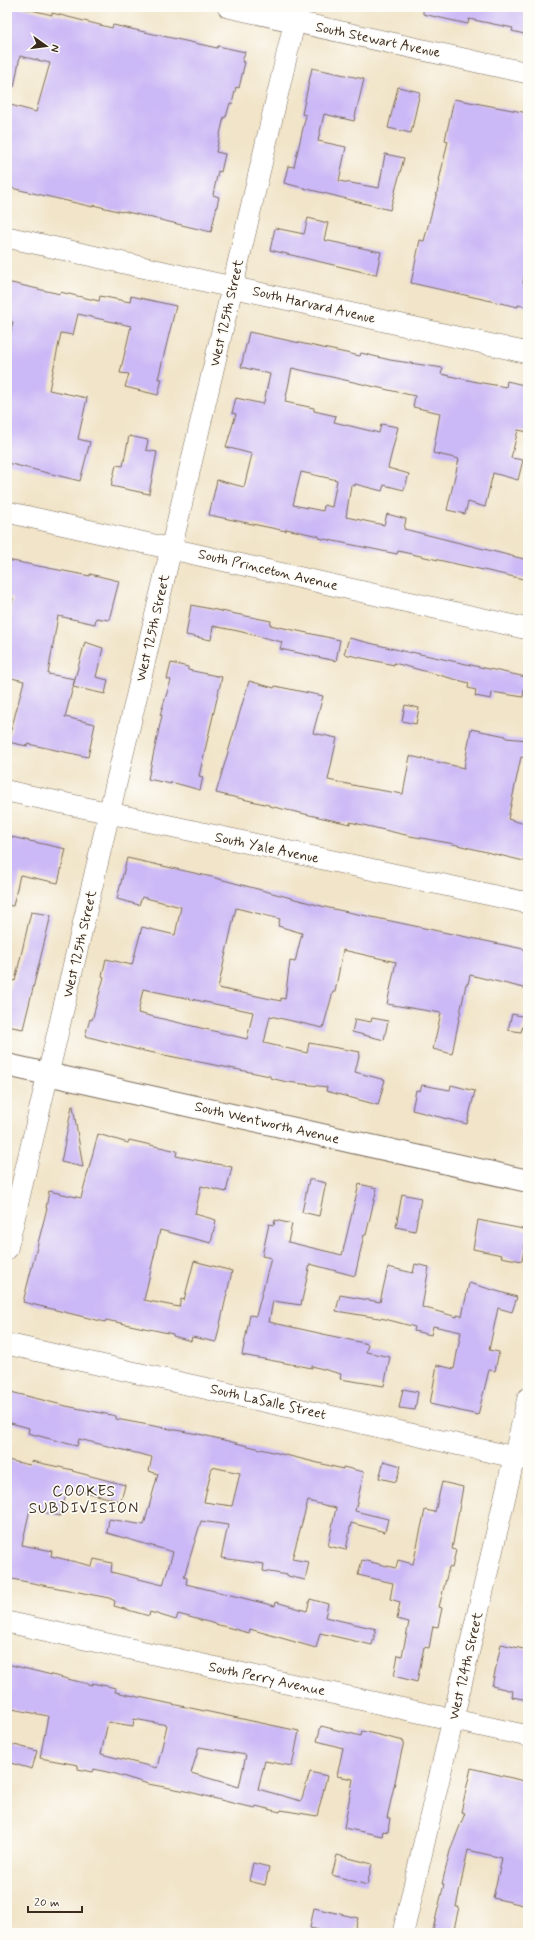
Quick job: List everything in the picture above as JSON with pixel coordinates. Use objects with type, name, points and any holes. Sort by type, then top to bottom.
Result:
[{"type":"street","name":"South Stewart Avenue","points":[[228,7],[296,14],[528,72]]},
{"type":"street","name":"West 125th Street","points":[[7,1249],[296,14]]},
{"type":"street","name":"South Harvard Avenue","points":[[7,237],[528,353]]},
{"type":"street","name":"South Princeton Avenue","points":[[7,512],[528,629]]},
{"type":"street","name":"South Yale Avenue","points":[[7,791],[528,903]]},
{"type":"street","name":"South Wentworth Avenue","points":[[7,1065],[528,1181]]},
{"type":"street","name":"South LaSalle Street","points":[[7,1344],[521,1459]]},
{"type":"street","name":"West 124th Street","points":[[403,1933],[453,1720],[521,1459],[528,1398]]},
{"type":"street","name":"South Perry Avenue","points":[[7,1622],[528,1736]]},
{"type":"building","points":[[7,7],[19,7],[52,15],[52,13],[112,28],[113,25],[217,48],[218,46],[245,52],[242,62],[245,62],[239,88],[236,87],[232,104],[230,103],[226,117],[224,117],[216,152],[225,154],[221,172],[218,171],[213,195],[219,197],[211,232],[123,211],[93,205],[93,207],[7,187],[7,104],[36,112],[50,63],[20,56],[14,87],[7,86]]},
{"type":"building","points":[[423,7],[528,7],[528,35],[512,31],[513,28],[469,19],[468,24],[423,14]]},
{"type":"building","points":[[312,68],[364,79],[354,121],[324,114],[318,141],[346,147],[339,181],[379,188],[385,154],[404,158],[390,210],[284,183],[288,166],[294,167],[306,115],[302,114]]},
{"type":"building","points":[[398,87],[420,92],[411,133],[388,128]]},
{"type":"building","points":[[454,99],[528,113],[528,257],[523,283],[528,284],[528,307],[518,305],[518,307],[411,283],[420,240],[424,241],[440,181],[448,141],[445,140]]},
{"type":"building","points":[[308,218],[328,223],[324,240],[381,252],[376,275],[270,250],[275,228],[304,234]]},
{"type":"building","points":[[7,282],[99,301],[100,296],[130,302],[131,296],[176,306],[158,379],[162,379],[158,395],[125,387],[129,374],[120,373],[131,326],[78,314],[73,335],[61,333],[49,390],[87,398],[78,439],[90,442],[80,481],[7,463],[7,349],[13,322],[7,320]]},
{"type":"building","points":[[249,332],[360,356],[361,353],[390,360],[443,368],[441,374],[477,382],[506,387],[507,381],[528,386],[528,432],[518,430],[511,458],[523,460],[518,480],[493,473],[485,507],[468,502],[465,514],[447,510],[459,459],[433,453],[440,413],[413,407],[415,396],[292,368],[285,402],[314,408],[314,411],[336,416],[334,422],[379,433],[381,424],[398,427],[388,468],[409,474],[404,490],[384,485],[382,491],[355,484],[355,486],[351,485],[346,517],[384,525],[387,514],[406,519],[404,529],[528,560],[528,580],[398,551],[397,554],[319,538],[319,536],[286,529],[286,531],[209,515],[217,480],[244,487],[252,454],[226,447],[236,414],[232,413],[236,398],[263,404],[264,402],[270,374],[241,367]],"holes":[[[301,472],[337,480],[332,507],[324,505],[323,511],[293,505]]]},
{"type":"building","points":[[129,436],[148,440],[146,450],[157,452],[149,494],[111,486],[116,465],[123,466]]},
{"type":"building","points":[[7,560],[90,576],[90,574],[119,581],[109,620],[96,618],[95,624],[58,616],[48,674],[75,679],[85,642],[103,648],[96,677],[108,680],[105,694],[73,687],[65,717],[95,724],[88,757],[28,744],[27,746],[8,742],[24,681],[7,677],[7,625],[13,598],[7,597]]},
{"type":"building","points":[[191,605],[271,621],[270,625],[340,640],[336,661],[280,649],[282,642],[213,626],[211,640],[186,635]]},
{"type":"building","points":[[349,638],[411,653],[526,677],[523,697],[492,692],[491,699],[475,696],[476,690],[468,688],[469,683],[394,663],[394,665],[344,654]]},
{"type":"building","points":[[171,663],[188,667],[188,670],[222,677],[199,776],[203,777],[200,790],[171,782],[171,784],[148,779],[162,715],[160,715],[171,680],[167,679]]},
{"type":"building","points":[[249,681],[274,688],[275,686],[323,696],[313,733],[337,738],[328,780],[403,794],[410,756],[464,768],[471,729],[506,736],[506,738],[528,740],[528,758],[521,757],[508,819],[528,825],[528,862],[449,843],[410,836],[350,822],[350,824],[216,793]]},
{"type":"building","points":[[405,705],[419,708],[416,724],[402,721]]},
{"type":"building","points":[[7,836],[66,849],[58,883],[20,875],[13,906],[7,905]]},
{"type":"building","points":[[127,858],[212,877],[329,908],[528,950],[528,989],[470,975],[468,984],[466,984],[452,1054],[433,1049],[441,1013],[387,1004],[396,962],[343,950],[335,992],[333,992],[323,1028],[270,1016],[264,1043],[307,1053],[309,1043],[360,1052],[355,1072],[385,1080],[378,1105],[326,1091],[327,1087],[287,1082],[270,1078],[270,1076],[139,1050],[85,1036],[90,1019],[92,1020],[104,977],[102,976],[106,959],[132,965],[142,927],[175,935],[181,907],[142,897],[139,905],[117,899]],"holes":[[[236,908],[280,919],[278,926],[302,933],[295,962],[290,961],[285,999],[281,998],[281,1001],[218,988]],[[143,989],[253,1012],[247,1039],[138,1013]]]},
{"type":"building","points":[[31,912],[51,915],[23,1029],[7,1026],[7,1003],[12,980],[15,981]]},
{"type":"building","points":[[512,1014],[526,1017],[521,1032],[508,1030]]},
{"type":"building","points":[[372,1018],[388,1021],[384,1040],[352,1032],[355,1019],[371,1022]]},
{"type":"building","points":[[422,1085],[450,1090],[451,1085],[475,1091],[467,1124],[412,1110],[416,1090],[420,1091]]},
{"type":"building","points":[[73,1106],[83,1167],[61,1162]]},
{"type":"building","points":[[98,1134],[128,1143],[129,1140],[177,1151],[176,1156],[232,1167],[226,1192],[201,1186],[195,1214],[216,1220],[211,1243],[160,1230],[144,1300],[179,1307],[181,1299],[184,1300],[194,1261],[232,1271],[216,1342],[192,1337],[191,1341],[173,1336],[173,1334],[106,1320],[105,1322],[23,1302],[47,1208],[49,1191],[81,1198]]},
{"type":"building","points":[[309,1179],[326,1183],[319,1216],[302,1212]]},
{"type":"building","points":[[359,1184],[377,1188],[366,1235],[364,1235],[355,1276],[310,1264],[301,1305],[273,1301],[269,1322],[368,1344],[366,1352],[390,1357],[384,1386],[340,1379],[341,1374],[312,1366],[312,1368],[242,1355],[250,1315],[256,1316],[271,1258],[262,1256],[269,1224],[274,1225],[275,1220],[292,1224],[288,1242],[342,1255]]},
{"type":"building","points":[[402,1194],[421,1198],[415,1231],[396,1227]]},
{"type":"building","points":[[478,1220],[528,1230],[522,1261],[473,1249]]},
{"type":"building","points":[[415,1264],[429,1267],[422,1307],[457,1317],[457,1315],[462,1316],[469,1283],[517,1297],[512,1312],[498,1308],[489,1350],[499,1352],[495,1371],[489,1370],[478,1415],[430,1404],[437,1365],[454,1369],[461,1332],[433,1326],[431,1335],[414,1331],[415,1327],[385,1319],[336,1311],[340,1295],[380,1302],[388,1267],[413,1273]]},
{"type":"building","points":[[403,1389],[418,1392],[415,1410],[399,1408]]},
{"type":"building","points":[[7,1391],[66,1406],[116,1416],[116,1419],[203,1435],[343,1469],[343,1467],[364,1472],[355,1511],[388,1519],[385,1532],[351,1523],[346,1550],[328,1546],[336,1508],[308,1501],[292,1559],[309,1562],[305,1580],[288,1575],[263,1571],[264,1564],[221,1558],[228,1525],[201,1521],[184,1577],[187,1578],[186,1584],[275,1606],[276,1602],[307,1611],[310,1599],[328,1604],[325,1617],[376,1629],[372,1645],[320,1633],[316,1648],[250,1629],[249,1633],[178,1614],[176,1620],[150,1612],[149,1616],[114,1606],[115,1601],[109,1598],[7,1578],[7,1460],[30,1465],[31,1461],[73,1470],[72,1471],[125,1485],[121,1501],[68,1488],[60,1516],[30,1509],[22,1545],[52,1551],[51,1556],[92,1566],[94,1559],[112,1563],[111,1572],[163,1585],[173,1552],[107,1533],[109,1519],[144,1525],[158,1474],[149,1471],[152,1457],[79,1439],[77,1446],[28,1433],[29,1428],[7,1422]],"holes":[[[212,1467],[240,1473],[232,1506],[204,1502]]]},
{"type":"building","points":[[384,1461],[401,1466],[396,1482],[379,1478]]},
{"type":"building","points":[[442,1482],[463,1487],[452,1549],[456,1550],[452,1568],[449,1567],[439,1607],[442,1608],[438,1627],[433,1626],[429,1648],[424,1647],[417,1682],[394,1676],[398,1655],[402,1656],[409,1622],[397,1619],[400,1602],[390,1599],[393,1583],[358,1575],[362,1560],[396,1568],[398,1560],[413,1564],[425,1510],[435,1512]]},
{"type":"building","points":[[501,1644],[528,1650],[528,1700],[512,1697],[513,1691],[492,1686]]},
{"type":"building","points":[[7,1664],[92,1685],[92,1683],[116,1688],[115,1692],[299,1731],[292,1766],[265,1761],[258,1789],[301,1801],[310,1772],[327,1776],[317,1816],[281,1810],[280,1812],[256,1806],[255,1808],[186,1791],[148,1784],[94,1769],[93,1772],[78,1769],[78,1765],[40,1758],[48,1716],[7,1708]],"holes":[[[134,1719],[167,1725],[157,1768],[101,1754],[108,1722],[133,1726]],[[199,1747],[246,1755],[239,1787],[191,1773]]]},
{"type":"building","points":[[321,1726],[361,1736],[362,1731],[404,1741],[387,1818],[390,1818],[388,1832],[383,1831],[382,1836],[344,1828],[353,1779],[337,1776],[343,1748],[317,1741]]},
{"type":"building","points":[[7,1743],[37,1751],[32,1769],[7,1762]]},
{"type":"building","points":[[471,1768],[528,1782],[528,1906],[493,1898],[502,1858],[468,1850],[456,1907],[459,1907],[453,1933],[432,1933],[444,1884],[442,1884],[450,1851],[465,1813],[461,1812]]},
{"type":"building","points":[[337,1855],[372,1864],[367,1885],[332,1875]]},
{"type":"building","points":[[253,1863],[269,1867],[265,1885],[249,1881]]},
{"type":"building","points":[[314,1908],[358,1918],[354,1933],[333,1933],[310,1928]]},
{"type":"district","name":"COOKES SUBDIVISION","points":[[84,1500]]}]
